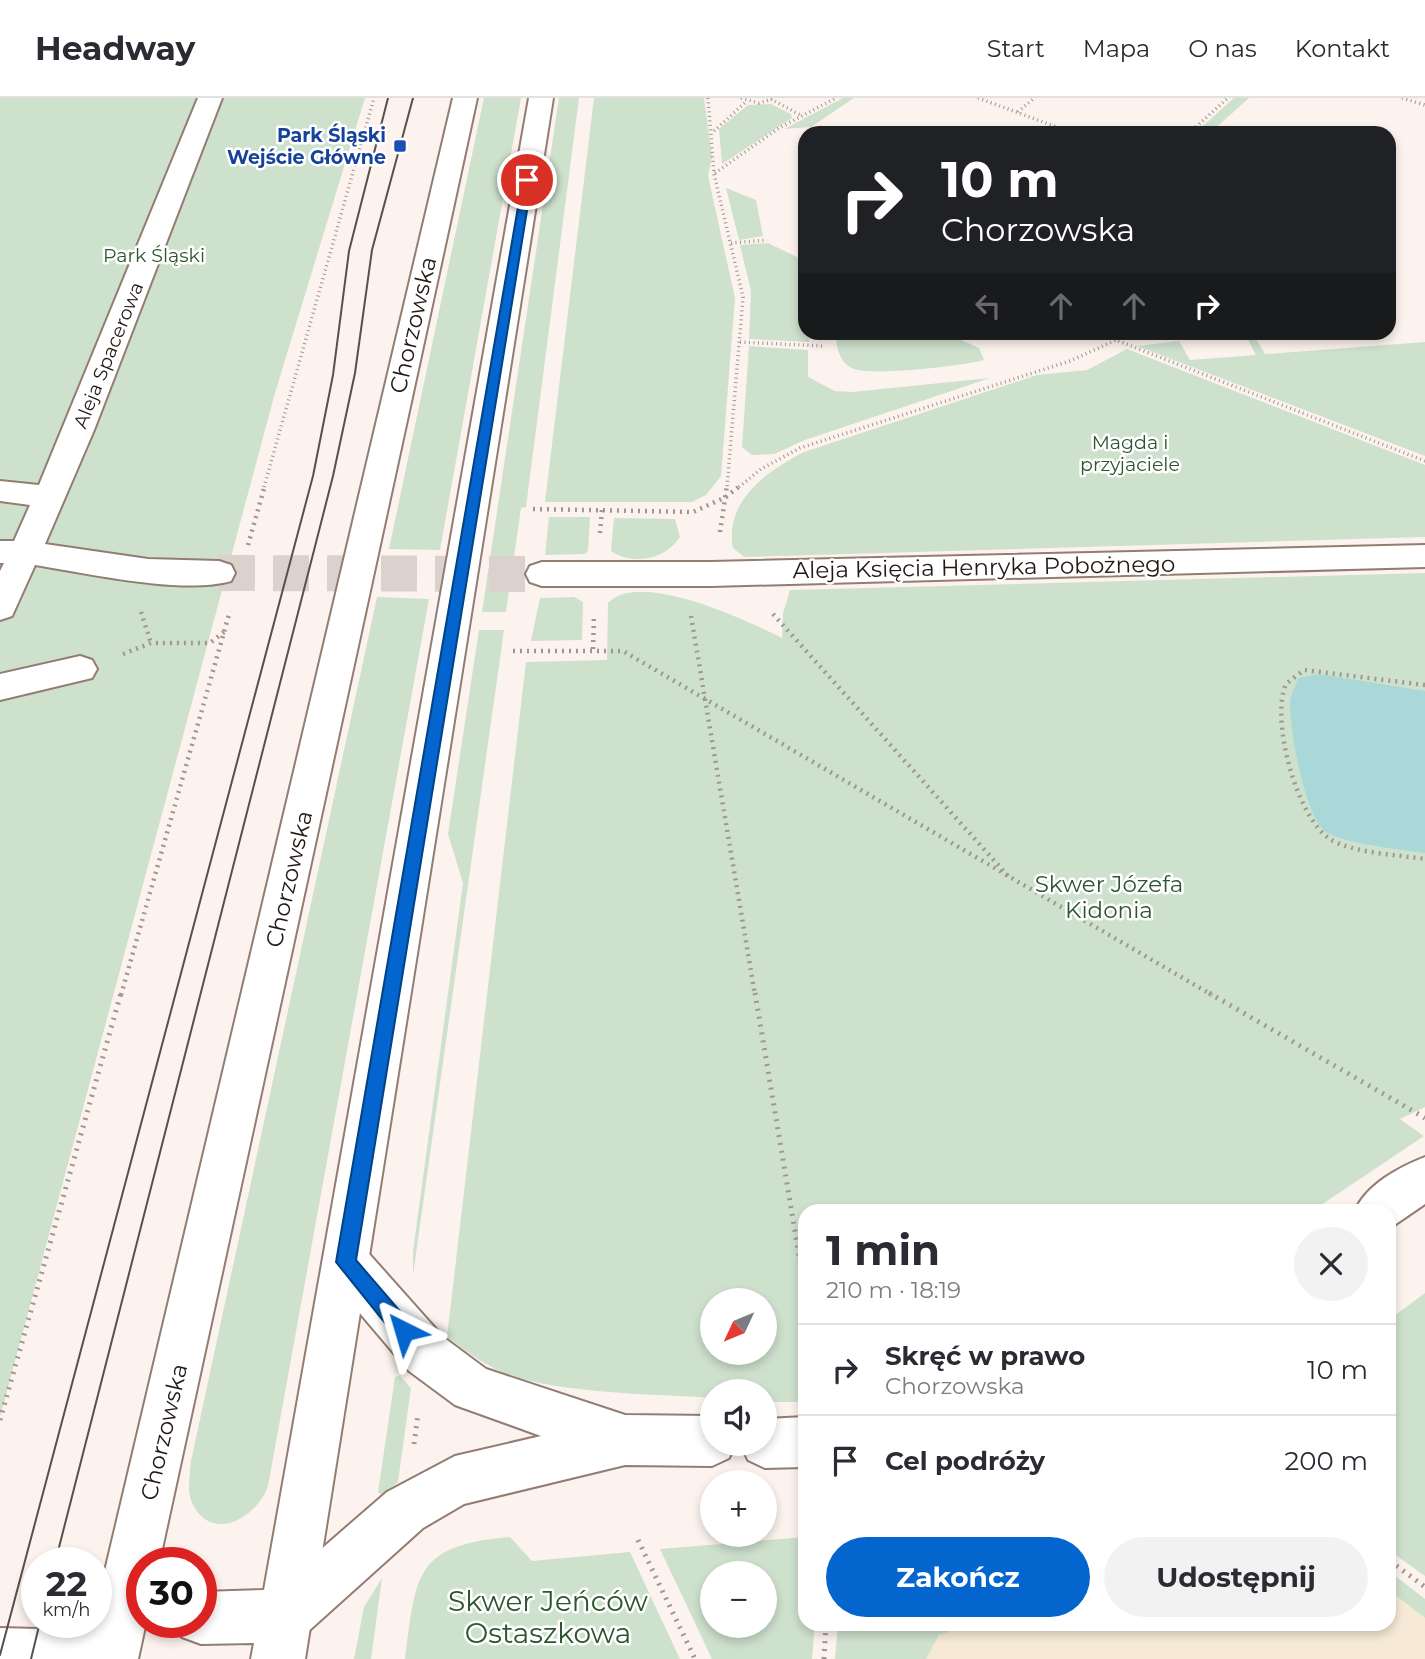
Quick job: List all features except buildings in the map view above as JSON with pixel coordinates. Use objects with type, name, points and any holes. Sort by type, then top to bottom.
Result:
[{"type":"main road","name":"Aleja Spacerowa","points":[[0,608],[12,552],[47,497],[79,430],[210,98]]},
{"type":"main road","name":"Chorzowska","points":[[122,1637],[465,98]]},
{"type":"main road","points":[[281,1638],[541,98]]},
{"type":"main road","points":[[0,491],[47,497]]},
{"type":"main road","points":[[12,552],[148,571],[219,573]]},
{"type":"main road","name":"Aleja Księcia Henryka Pobożnego","points":[[542,574],[708,574],[1425,556]]},
{"type":"main road","points":[[0,687],[80,669]]},
{"type":"main road","points":[[1387,1204],[1425,1178]]},
{"type":"main road","points":[[346,1262],[426,1354],[472,1388],[625,1440]]},
{"type":"main road","points":[[281,1638],[405,1510],[455,1481],[625,1440],[700,1441]]},
{"type":"main road","points":[[777,1443],[798,1442]]},
{"type":"main road","points":[[217,1622],[281,1638]]},
{"type":"lane","points":[[0,1646],[122,1637]]},
{"type":"path","points":[[247,551],[374,98]]},
{"type":"path","points":[[708,98],[715,174],[743,296],[726,497],[708,574],[706,701],[798,1249]]},
{"type":"path","points":[[741,98],[747,101],[772,99],[802,116]]},
{"type":"path","points":[[978,98],[1054,126]]},
{"type":"path","points":[[1017,112],[1034,98]]},
{"type":"path","points":[[1197,126],[1228,98]]},
{"type":"path","points":[[1402,98],[1425,105]]},
{"type":"path","points":[[715,174],[779,128],[832,99]]},
{"type":"path","points":[[713,131],[747,101]]},
{"type":"path","points":[[731,243],[766,240]]},
{"type":"path","points":[[533,509],[693,512],[726,497],[761,469],[800,448],[1029,372],[1070,361],[1116,340],[1425,461]]},
{"type":"path","points":[[740,342],[822,346]]},
{"type":"path","points":[[601,520],[602,509]]},
{"type":"path","points":[[708,574],[785,626],[1010,879]]},
{"type":"path","points":[[0,1420],[232,604]]},
{"type":"path","points":[[593,649],[594,604]]},
{"type":"path","points":[[143,616],[151,643]]},
{"type":"path","points":[[117,656],[151,643],[210,643],[224,631]]},
{"type":"path","points":[[513,651],[623,651],[1010,879],[1425,1118]]},
{"type":"path","points":[[1425,685],[1304,670],[1293,675],[1283,690],[1284,740],[1306,813],[1318,829],[1332,840],[1425,859]]},
{"type":"path","points":[[414,1447],[419,1408]]},
{"type":"path","points":[[638,1540],[695,1659]]},
{"type":"path","points":[[1396,1565],[1425,1587]]},
{"type":"path","points":[[824,1659],[826,1631]]},
{"type":"shaded area","points":[[1396,1596],[1425,1618],[1425,1659],[926,1659],[939,1635],[951,1631],[1396,1631]]},
{"type":"green space","name":"Park Śląski","points":[[0,98],[365,98],[275,393],[0,1417]]},
{"type":"green space","points":[[484,98],[521,98],[440,550],[389,549]]},
{"type":"green space","points":[[559,98],[579,98],[526,507],[521,508],[506,612],[482,612]]},
{"type":"green space","points":[[594,98],[704,98],[712,157],[708,176],[735,298],[721,476],[706,495],[692,502],[545,502]]},
{"type":"green space","points":[[843,98],[854,98],[812,126],[784,129]]},
{"type":"green space","points":[[1234,98],[1249,98],[1218,126],[1203,126]]},
{"type":"green space","points":[[771,104],[791,114],[792,118],[722,164],[719,129],[748,105]]},
{"type":"green space","points":[[726,188],[756,200],[763,236],[739,240]]},
{"type":"green space","points":[[768,243],[798,258],[798,340],[809,342],[749,339],[751,291],[740,245]]},
{"type":"green space","points":[[837,340],[961,340],[979,348],[984,360],[918,369],[864,371],[845,363]]},
{"type":"green space","points":[[1248,340],[1257,340],[1265,354],[1425,342],[1425,456],[1137,346],[1179,341],[1190,360],[1256,355]]},
{"type":"green space","points":[[749,346],[808,350],[808,377],[835,391],[852,392],[990,378],[805,440],[774,454],[752,455],[742,447]]},
{"type":"green space","name":"Magda i przyjaciele","points":[[1127,349],[1425,465],[1425,537],[744,557],[733,548],[732,531],[742,502],[763,478],[804,452],[1037,375],[1087,370]]},
{"type":"green space","points":[[549,517],[590,517],[588,550],[585,554],[545,555]]},
{"type":"green space","points":[[614,518],[675,519],[680,537],[666,551],[648,558],[620,556],[611,551]]},
{"type":"green space","name":"Skwer Józefa Kidonia","points":[[1425,573],[1425,1107],[1400,1119],[1424,1136],[1322,1204],[798,1204],[798,1402],[777,1402],[777,1379],[700,1379],[700,1397],[605,1392],[549,1385],[487,1365],[447,1337],[526,662],[607,660],[608,603],[623,594],[643,592],[694,601],[782,638],[783,613],[790,590]]},
{"type":"green space","points":[[377,597],[429,599],[268,1486],[263,1497],[245,1515],[223,1524],[212,1523],[202,1517],[191,1500],[191,1461]]},
{"type":"green space","points":[[574,597],[583,602],[582,640],[531,641],[540,598]]},
{"type":"green space","points":[[479,630],[504,630],[413,1275],[413,1251],[463,883],[448,834]]},
{"type":"green space","points":[[1425,1293],[1425,1576],[1396,1555],[1396,1315]]},
{"type":"green space","points":[[400,1376],[411,1388],[398,1482],[382,1495],[378,1492],[395,1377]]},
{"type":"green space","name":"Skwer Jeńców Ostaszkowa","points":[[510,1537],[532,1561],[630,1552],[680,1659],[405,1659],[418,1586],[437,1557],[478,1541]]},
{"type":"green space","points":[[798,1538],[798,1631],[814,1631],[812,1659],[712,1659],[702,1638],[777,1638],[777,1561],[700,1561],[700,1634],[660,1549],[700,1546],[777,1547],[777,1539]]},
{"type":"green space","points":[[1396,1577],[1425,1599],[1425,1618],[1396,1596]]},
{"type":"green space","points":[[382,1578],[371,1659],[354,1659],[364,1607]]},
{"type":"green space","points":[[837,1631],[951,1631],[939,1635],[926,1659],[835,1659]]},
{"type":"water","points":[[1319,674],[1425,691],[1425,853],[1343,839],[1325,831],[1317,822],[1300,771],[1290,703],[1298,678]]},
{"type":"tunnel","points":[[219,573],[542,574]]},
{"type":"tram line","points":[[0,1655],[313,476],[333,375],[349,251],[388,98]]},
{"type":"tram line","points":[[59,1547],[333,476],[355,373],[372,250],[413,98]]},
{"type":"tram line","points":[[31,1659],[36,1638]]},
{"type":"place","name":"Park Śląski Wejście Główne","points":[[400,146]]},
{"type":"route","points":[[404,1331],[346,1262],[527,180]]}]
